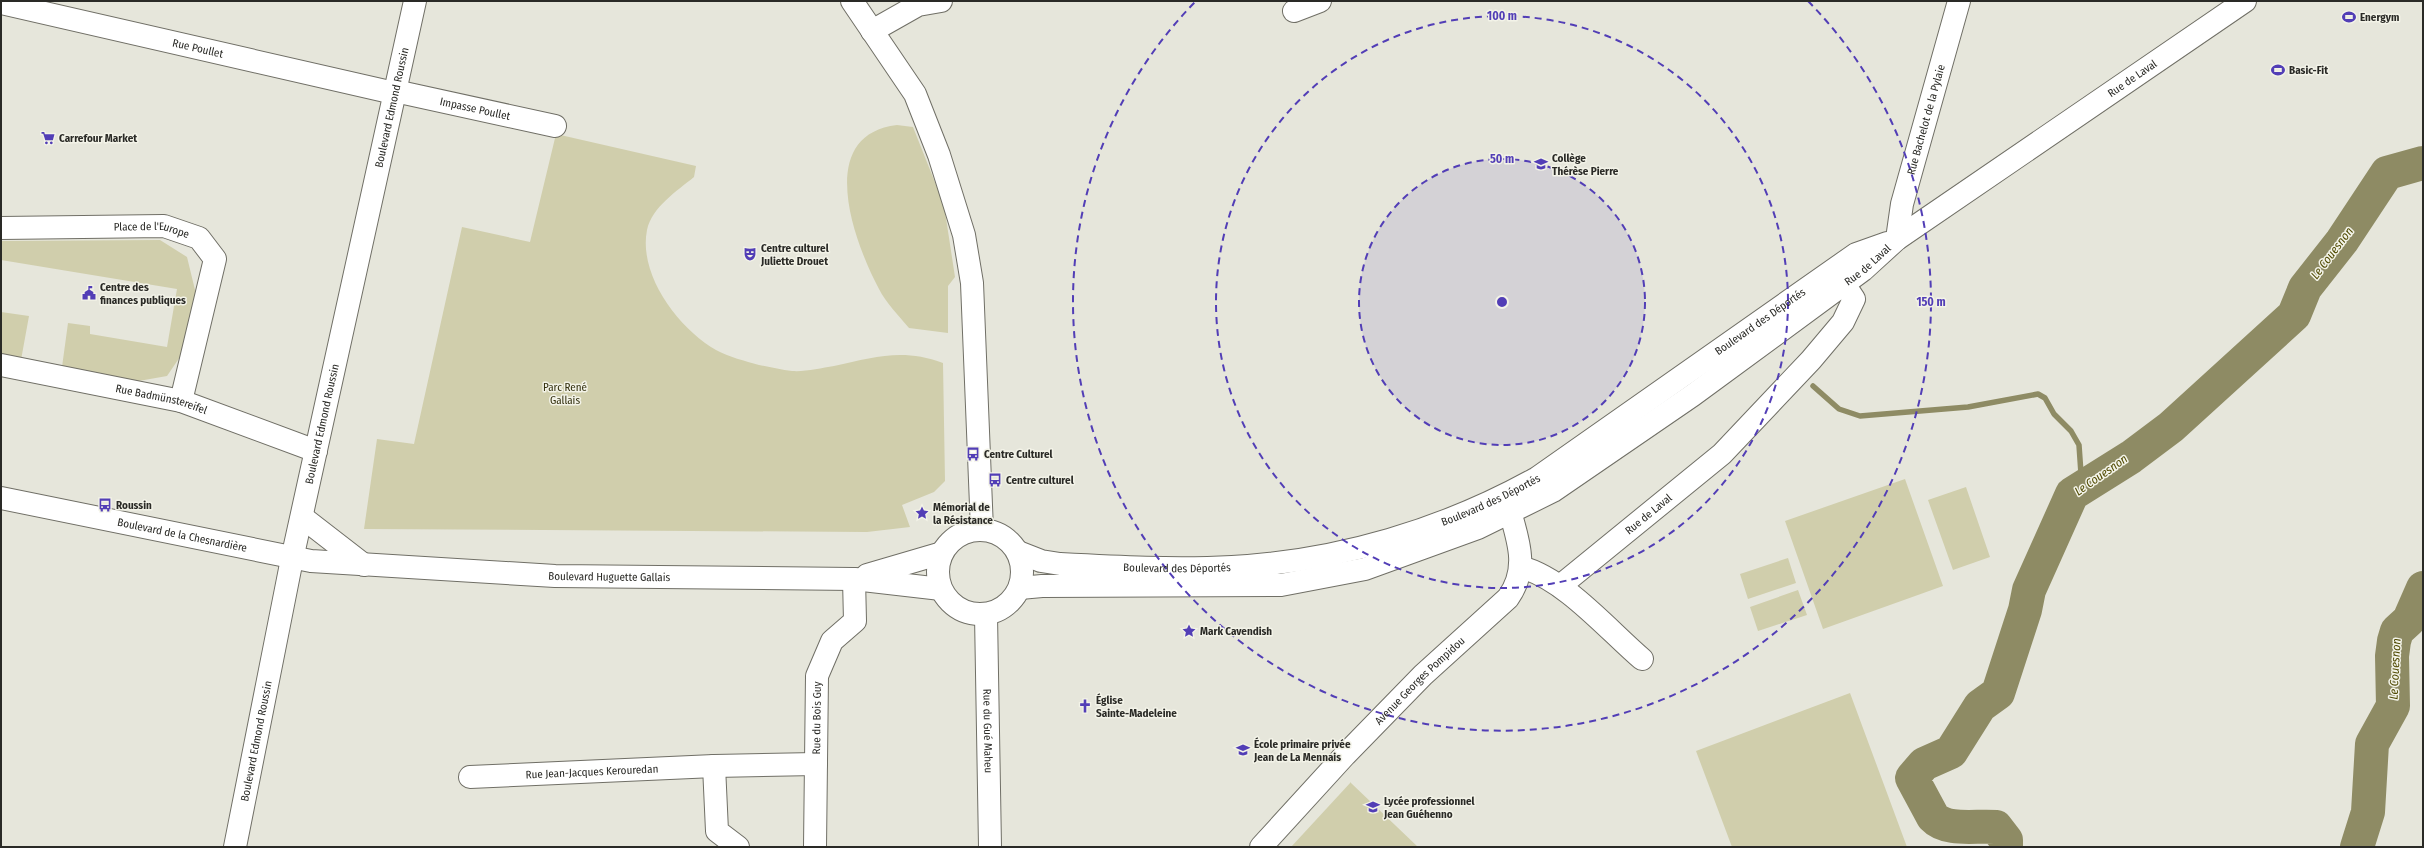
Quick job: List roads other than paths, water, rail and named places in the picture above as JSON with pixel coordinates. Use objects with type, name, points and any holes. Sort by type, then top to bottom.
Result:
[{"type":"street","name":"Boulevard Edmond Roussin","points":[[235,847],[292,559],[415,1]]},
{"type":"street","points":[[852,1],[915,94],[939,155],[964,235],[972,283],[982,530]]},
{"type":"street","points":[[872,31],[918,5],[941,1]]},
{"type":"street","points":[[1294,11],[1320,1]]},
{"type":"street","name":"Rue Bachelot de la Pylaie","points":[[1897,239],[1902,204],[1959,1]]},
{"type":"street","name":"Rue de Laval","points":[[1560,586],[1722,454],[1782,392],[1843,322],[1854,299],[1844,284],[1897,239],[2245,1]]},
{"type":"street","name":"Rue Poullet","points":[[1,3],[395,92]]},
{"type":"street","name":"Impasse Poullet","points":[[395,92],[555,126]]},
{"type":"street","name":"Place de l'Europe","points":[[1,228],[164,226],[199,238],[215,259],[181,401]]},
{"type":"street","name":"Boulevard des Déportés","points":[[1020,588],[1042,586],[1282,585],[1365,569],[1471,531],[1570,457],[1856,254],[1897,239]]},
{"type":"street","name":"Boulevard des Déportés","points":[[1018,552],[1041,561],[1096,566],[1232,567],[1273,563],[1299,560],[1394,539],[1465,513],[1508,504],[1553,491],[1693,395],[1844,284]]},
{"type":"street","name":"Rue Badmünstereifel","points":[[1,366],[181,401],[316,451]]},
{"type":"street","name":"Boulevard de la Chesnardière","points":[[1,498],[292,559]]},
{"type":"street","name":"Avenue Georges Pompidou","points":[[1261,847],[1345,755],[1422,675],[1508,598],[1515,588],[1521,568],[1521,558],[1508,504]]},
{"type":"street","points":[[302,517],[364,565]]},
{"type":"street","points":[[982,530],[1003,536],[1018,552],[1022,563],[1023,576],[1020,588],[1012,601],[1000,610],[986,615],[972,615],[959,610],[948,601],[941,590],[938,571],[942,553],[952,540],[966,532],[982,530]]},
{"type":"street","name":"Boulevard Huguette Gallais","points":[[854,579],[942,553]]},
{"type":"street","name":"Boulevard Huguette Gallais","points":[[292,559],[364,565],[555,576],[854,579],[941,590]]},
{"type":"street","points":[[1521,568],[1535,571],[1560,586],[1642,659]]},
{"type":"street","name":"Rue du Bois Guy","points":[[815,847],[817,676],[832,641],[855,621],[854,579]]},
{"type":"street","name":"Rue du Gué Maheu","points":[[986,615],[990,847]]},
{"type":"street","name":"Rue Jean-Jacques Kerouredan","points":[[470,777],[714,766],[816,764]]},
{"type":"street","points":[[714,766],[717,831],[738,847]]},
{"type":"waterway","name":"Le Couesnon","points":[[2006,847],[2006,840],[1996,827],[1963,827],[1946,825],[1939,822],[1933,817],[1912,778],[1924,764],[1951,752],[1980,706],[1998,693],[2025,610],[2029,590],[2072,494],[2131,457],[2171,427],[2294,315],[2305,288],[2342,241],[2387,173],[2423,163]]},
{"type":"waterway","points":[[1813,386],[1839,409],[1860,416],[1968,407],[2038,394],[2045,398],[2054,414],[2071,431],[2079,445],[2082,488]]},
{"type":"waterway","name":"Le Couesnon","points":[[2357,847],[2368,812],[2372,744],[2393,706],[2392,656],[2394,641],[2397,631],[2409,620],[2423,588]]},
{"type":"place","name":"Energym","points":[[2349,17]]},
{"type":"place","name":"Basic-Fit","points":[[2278,70]]},
{"type":"place","name":"Carrefour Market","points":[[48,138]]},
{"type":"place","name":"Collège Thérèse Pierre","points":[[1541,164]]},
{"type":"place","name":"Centre culturel Juliette Drouet","points":[[750,254]]},
{"type":"place","name":"Centre des finances publiques","points":[[89,293]]},
{"type":"place","name":"Centre Culturel","points":[[973,454]]},
{"type":"place","name":"Centre culturel","points":[[995,480]]},
{"type":"place","name":"Roussin","points":[[105,505]]},
{"type":"place","name":"Mémorial de la Résistance","points":[[922,513]]},
{"type":"place","name":"Mark Cavendish","points":[[1189,631]]},
{"type":"place","name":"Église Sainte-Madeleine","points":[[1085,706]]},
{"type":"place","name":"École primaire privée Jean de La Mennais","points":[[1243,750]]},
{"type":"place","name":"Lycée professionnel Jean Guéhenno","points":[[1373,807]]},
{"type":"park label","name":"Parc René Gallais","points":[[565,393]]}]
